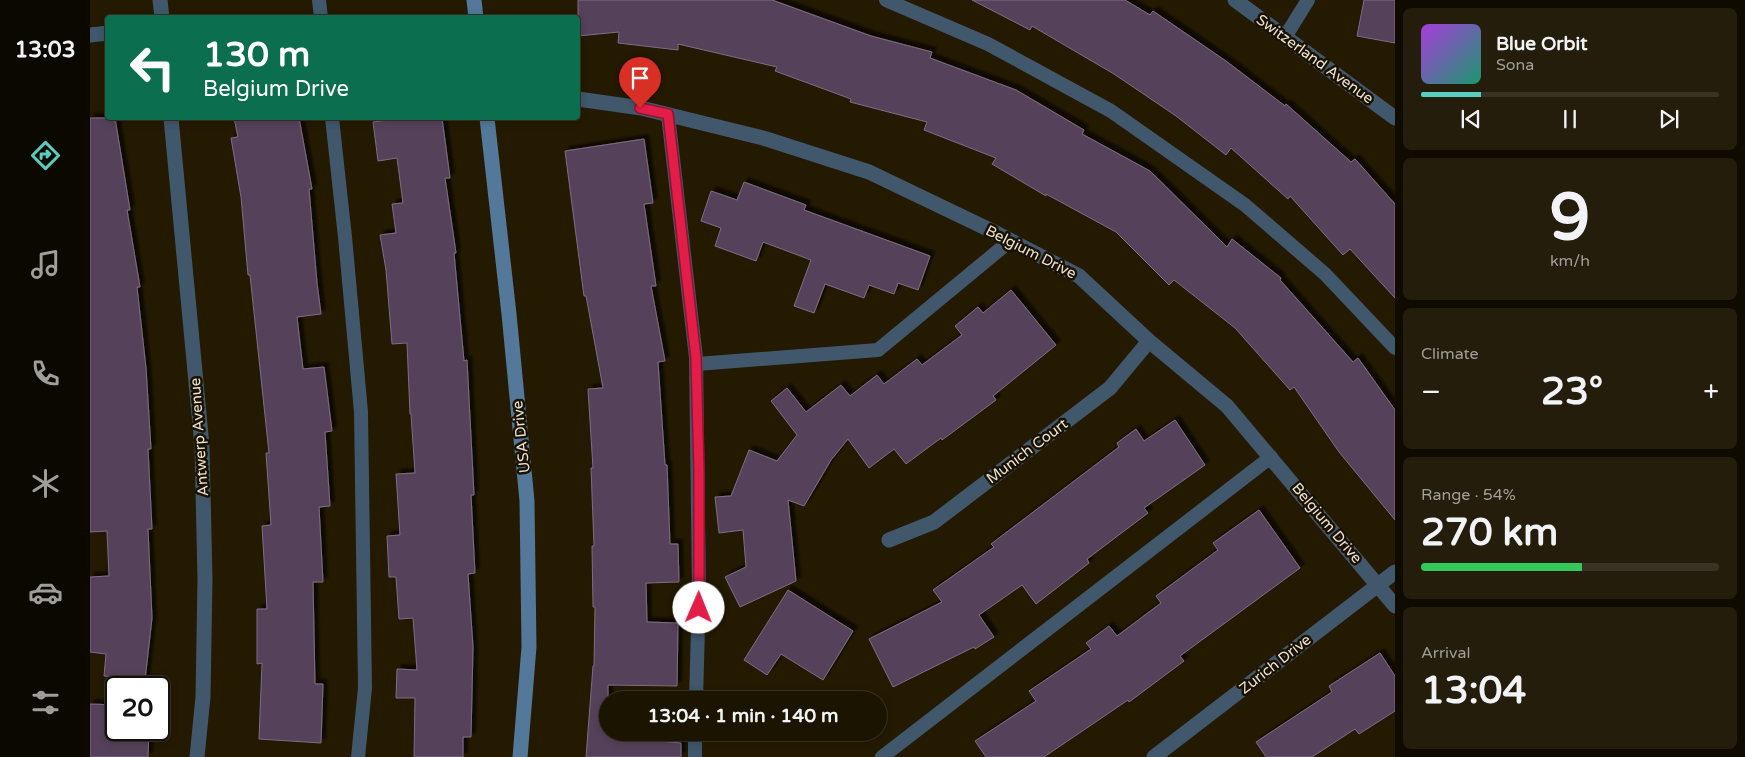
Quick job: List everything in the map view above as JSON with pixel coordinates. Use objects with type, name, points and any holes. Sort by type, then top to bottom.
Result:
[{"type":"street","points":[[160,0],[162,15]]},
{"type":"street","points":[[474,0],[476,15]]},
{"type":"street","name":"Switzerland Avenue","points":[[1235,0],[1395,118]]},
{"type":"street","points":[[90,35],[105,33]]},
{"type":"street","name":"Belgium Drive","points":[[580,99],[668,114],[763,138],[869,172],[1079,276],[1149,341],[1228,406],[1379,584],[1395,606]]},
{"type":"street","name":"Antwerp Avenue","points":[[171,120],[202,446],[205,579],[204,667],[197,757]]},
{"type":"street","name":"USA Drive","points":[[487,120],[509,314],[527,502],[529,646],[520,757]]},
{"type":"street","name":"Munich Court","points":[[889,540],[934,522],[1110,388],[1149,341]]},
{"type":"street","name":"Zurich Drive","points":[[1154,757],[1395,572]]},
{"type":"lane","points":[[319,0],[321,15]]},
{"type":"lane","points":[[886,0],[988,44],[1111,111],[1245,205],[1325,274],[1395,348]]},
{"type":"lane","points":[[1286,36],[1308,0]]},
{"type":"lane","points":[[668,114],[696,364],[699,590],[696,691]]},
{"type":"lane","points":[[332,120],[361,412],[365,688],[358,757]]},
{"type":"lane","points":[[696,364],[878,350],[1010,241]]},
{"type":"lane","points":[[882,757],[1271,457]]},
{"type":"lane","points":[[694,757],[695,741]]},
{"type":"building","points":[[578,0],[772,0],[871,36],[932,52],[930,58],[1016,90],[1084,130],[1082,134],[1150,171],[1227,247],[1232,239],[1281,278],[1280,280],[1353,362],[1358,358],[1395,410],[1395,520],[1339,452],[1294,387],[1290,390],[1235,328],[1174,280],[1169,285],[1116,232],[1046,194],[1046,196],[992,164],[996,158],[924,130],[927,122],[850,102],[851,99],[775,71],[777,67],[678,44],[678,50],[618,43],[619,32],[580,36],[580,15],[578,15]]},
{"type":"building","points":[[972,0],[1125,0],[1150,15],[1153,11],[1226,61],[1285,106],[1286,104],[1351,162],[1355,159],[1395,204],[1395,298],[1350,249],[1343,255],[1290,196],[1288,199],[1231,148],[1226,155],[1176,116],[1114,74],[1032,26],[1030,30]]},
{"type":"building","points":[[1364,0],[1395,0],[1395,43],[1357,36]]},
{"type":"building","points":[[90,118],[115,120],[130,210],[127,210],[140,287],[137,287],[146,368],[151,449],[148,449],[152,529],[148,529],[152,618],[145,676],[104,676],[106,654],[90,652],[90,577],[109,576],[107,531],[90,532]]},
{"type":"building","points":[[234,120],[299,120],[312,189],[309,189],[321,314],[297,317],[303,369],[324,367],[332,431],[325,432],[330,506],[319,507],[323,582],[313,582],[315,684],[323,684],[321,743],[259,739],[262,663],[257,664],[257,609],[267,609],[262,526],[271,525],[266,453],[269,453],[250,275],[248,275],[241,197],[231,138],[238,137]]},
{"type":"building","points":[[390,120],[442,120],[450,178],[445,178],[456,253],[454,253],[464,361],[467,360],[474,495],[471,495],[475,573],[468,574],[473,647],[471,737],[463,737],[463,757],[414,757],[415,698],[396,698],[397,669],[417,670],[413,618],[399,619],[396,577],[389,577],[387,536],[400,535],[396,474],[415,473],[407,343],[392,344],[386,270],[380,235],[396,233],[392,204],[403,203],[397,158],[378,161],[373,122]]},
{"type":"building","points":[[644,139],[653,203],[644,204],[656,286],[651,286],[665,361],[658,362],[665,465],[667,465],[670,544],[678,544],[679,582],[646,583],[647,622],[678,623],[677,686],[608,685],[608,691],[599,691],[599,741],[681,743],[681,757],[586,757],[594,666],[595,607],[593,607],[592,546],[594,546],[591,468],[593,468],[588,389],[603,388],[586,296],[584,296],[565,151]]},
{"type":"building","points":[[744,182],[806,205],[804,210],[930,256],[918,290],[898,283],[894,294],[869,285],[864,298],[825,284],[814,313],[794,306],[811,260],[763,242],[756,261],[715,246],[721,228],[701,221],[711,191],[737,200]]},
{"type":"building","points":[[1011,290],[1056,345],[993,396],[996,400],[906,464],[894,449],[869,468],[848,439],[831,460],[804,506],[788,500],[796,581],[740,607],[725,577],[746,567],[743,530],[719,533],[715,497],[731,496],[749,450],[777,461],[797,435],[771,401],[787,388],[806,412],[841,385],[850,396],[877,375],[884,384],[917,359],[922,365],[962,335],[955,326],[978,307],[983,313]]},
{"type":"building","points":[[1175,420],[1205,465],[1144,508],[1148,513],[1087,559],[1089,563],[1036,604],[1022,585],[979,615],[994,637],[975,649],[974,647],[893,687],[869,639],[942,602],[933,590],[994,547],[991,544],[1119,447],[1117,443],[1136,429],[1144,441]]},
{"type":"building","points":[[1259,510],[1300,568],[1180,656],[1184,661],[1129,702],[1128,700],[1044,757],[986,757],[975,741],[1036,701],[1029,691],[1091,649],[1086,643],[1109,626],[1117,636],[1161,603],[1156,596],[1218,550],[1213,543]]},
{"type":"building","points":[[788,590],[853,631],[823,680],[781,654],[767,675],[744,660]]},
{"type":"building","points":[[1380,653],[1395,676],[1395,711],[1359,734],[1355,729],[1312,757],[1266,757],[1256,742],[1332,692],[1329,686]]},
{"type":"building","points":[[90,704],[105,705],[105,741],[149,741],[148,757],[90,757]]},
{"type":"route","points":[[640,108],[668,114],[684,246],[696,364],[699,472],[699,608]]}]
